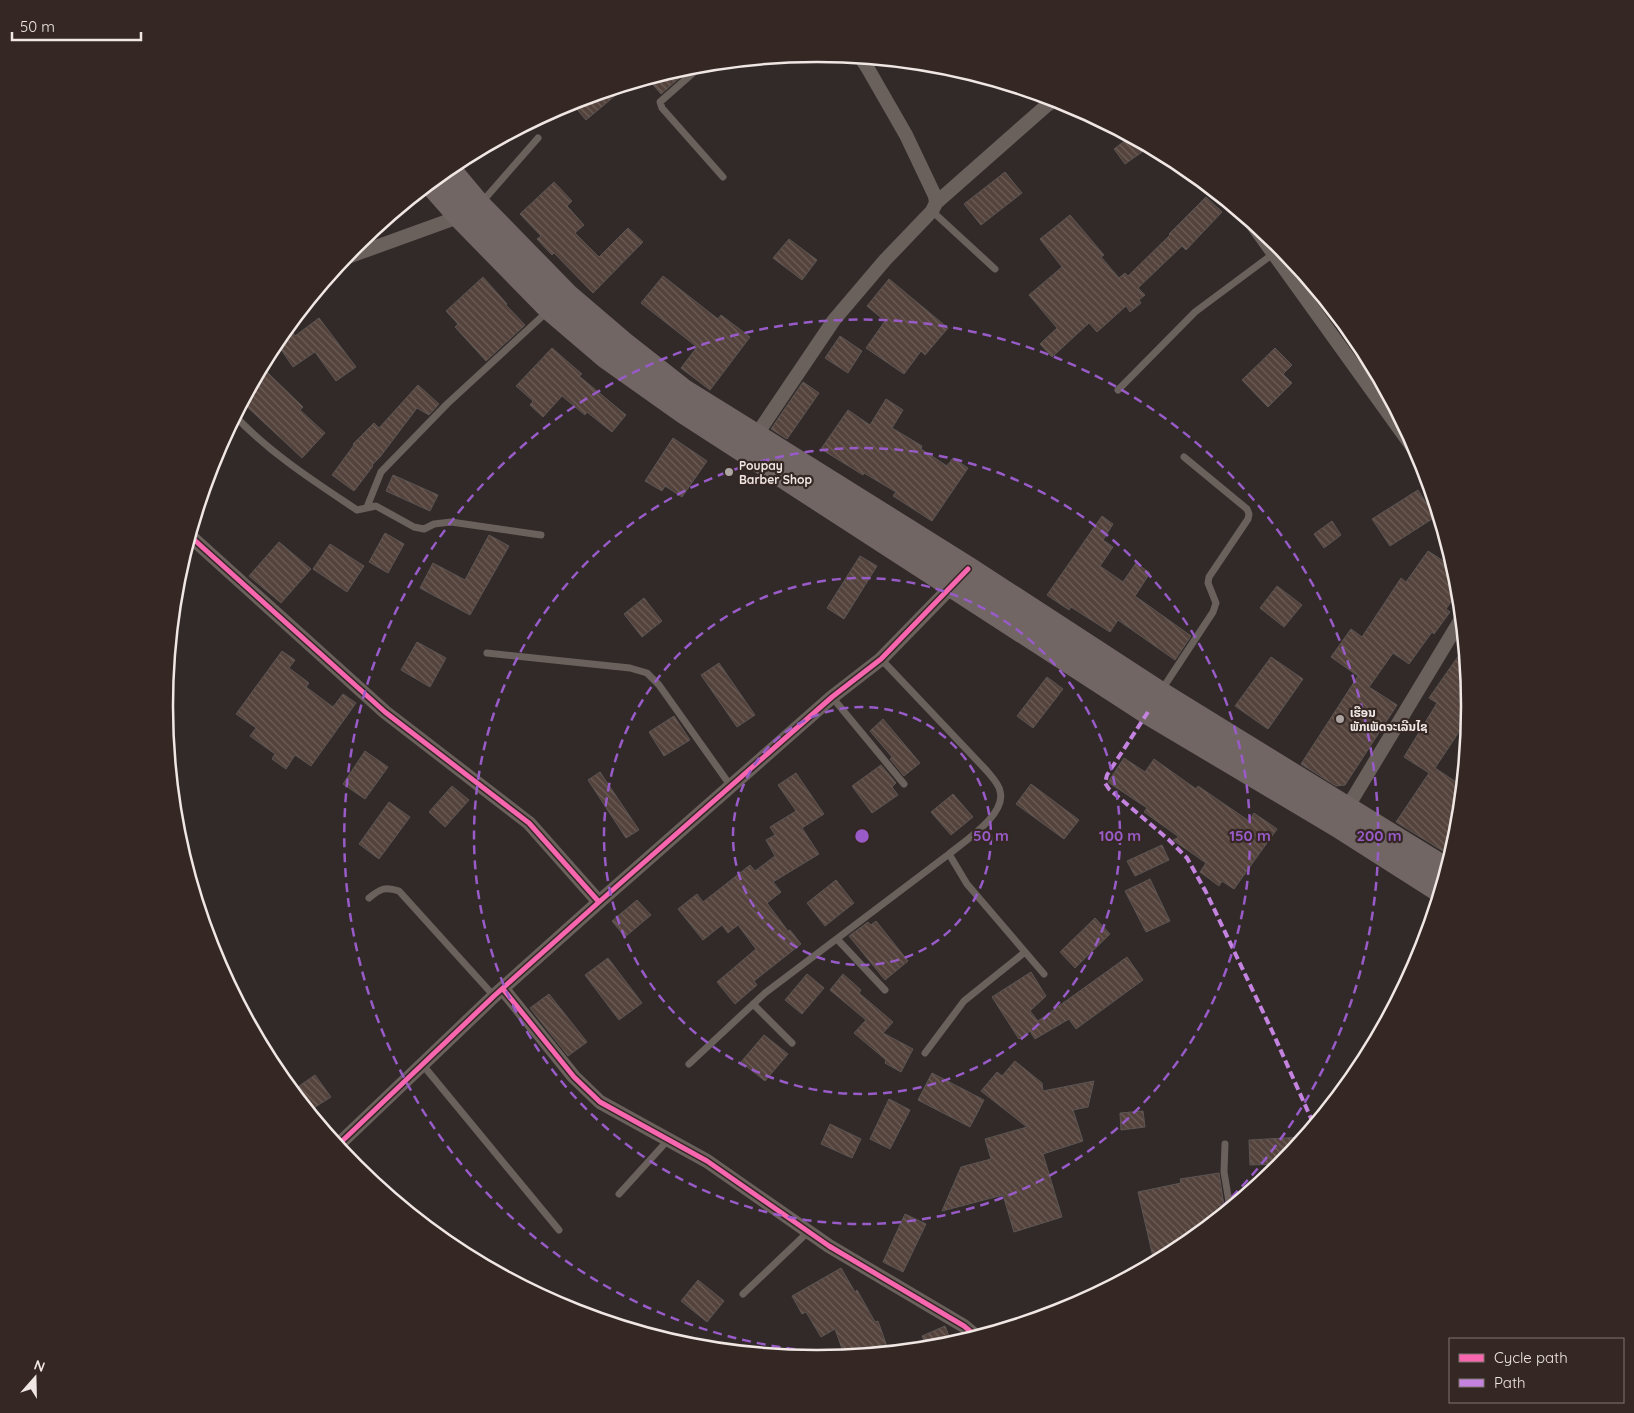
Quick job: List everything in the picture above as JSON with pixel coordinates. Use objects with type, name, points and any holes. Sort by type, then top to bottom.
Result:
[{"type":"highway","points":[[452,176],[470,211],[550,310],[606,356],[685,412],[960,578],[1160,694],[1342,816],[1435,886]]},
{"type":"highway","points":[[437,187],[470,211],[622,343],[683,391],[755,437],[960,578],[1148,712],[1440,867]]},
{"type":"street","points":[[866,65],[906,135],[936,196],[934,207]]},
{"type":"street","points":[[755,437],[834,320],[885,260],[934,207],[1047,106]]},
{"type":"street","points":[[361,252],[470,211]]},
{"type":"street","points":[[1271,250],[1396,424]]},
{"type":"street","points":[[195,540],[385,712],[529,823],[599,902]]},
{"type":"street","points":[[342,1141],[499,992],[599,902],[832,697],[881,659],[960,578]]},
{"type":"street","points":[[1342,816],[1456,628]]},
{"type":"street","points":[[499,992],[574,1077],[600,1102],[707,1162],[829,1246],[971,1332]]},
{"type":"lane","points":[[691,75],[660,102],[662,108],[723,177]]},
{"type":"lane","points":[[470,211],[538,138]]},
{"type":"lane","points":[[934,207],[995,269]]},
{"type":"lane","points":[[1118,390],[1195,312],[1274,254]]},
{"type":"lane","points":[[367,507],[381,472],[446,404],[550,310]]},
{"type":"lane","points":[[240,420],[250,431],[301,472],[357,510],[376,506],[414,527],[424,529],[434,524],[452,522],[541,535]]},
{"type":"lane","points":[[1160,694],[1213,612],[1216,603],[1208,583],[1209,577],[1248,519],[1249,514],[1247,508],[1184,457]]},
{"type":"lane","points":[[487,654],[630,668],[647,673],[658,684],[730,785]]},
{"type":"lane","points":[[689,1064],[765,993],[949,854],[996,813],[1002,799],[1000,789],[987,771],[881,659]]},
{"type":"lane","points":[[832,697],[904,784]]},
{"type":"lane","points":[[949,854],[967,884],[1044,974]]},
{"type":"lane","points":[[369,898],[380,889],[389,888],[399,891],[499,992]]},
{"type":"lane","points":[[837,939],[885,990]]},
{"type":"lane","points":[[925,1053],[964,1001],[1025,952]]},
{"type":"lane","points":[[753,1004],[792,1043]]},
{"type":"lane","points":[[422,1064],[559,1230]]},
{"type":"lane","points":[[619,1194],[668,1140]]},
{"type":"lane","points":[[1225,1144],[1224,1172],[1229,1201]]},
{"type":"lane","points":[[744,1294],[808,1232]]},
{"type":"building","points":[[680,77],[661,94],[652,84]]},
{"type":"building","points":[[616,95],[586,120],[577,110]]},
{"type":"building","points":[[1124,141],[1143,151],[1125,164],[1114,149]]},
{"type":"building","points":[[1005,172],[1022,193],[981,225],[964,204]]},
{"type":"building","points":[[554,182],[572,201],[567,206],[584,225],[575,233],[599,257],[628,228],[643,242],[593,293],[554,253],[552,255],[537,239],[541,236],[520,214]]},
{"type":"building","points":[[1206,197],[1222,212],[1186,250],[1182,246],[1138,288],[1145,295],[1139,300],[1141,303],[1130,312],[1126,306],[1097,332],[1089,323],[1052,357],[1040,344],[1057,328],[1029,295],[1062,267],[1040,239],[1070,215],[1104,255],[1101,257],[1119,278],[1125,273],[1128,276]]},
{"type":"building","points":[[789,239],[817,260],[802,280],[773,258]]},
{"type":"building","points":[[663,276],[718,319],[721,315],[750,337],[710,390],[681,368],[697,347],[641,303]]},
{"type":"building","points":[[483,277],[525,325],[486,361],[455,327],[458,324],[446,311]]},
{"type":"building","points":[[889,279],[948,328],[925,355],[921,351],[904,374],[866,348],[885,321],[867,306]]},
{"type":"building","points":[[319,318],[356,367],[336,381],[315,352],[293,367],[281,350],[293,333],[295,336]]},
{"type":"building","points":[[840,336],[862,351],[848,373],[825,358]]},
{"type":"building","points":[[552,348],[582,374],[579,376],[626,415],[612,432],[587,412],[585,415],[562,396],[543,417],[530,405],[533,401],[516,386]]},
{"type":"building","points":[[1275,348],[1292,365],[1283,374],[1292,383],[1268,407],[1242,380]]},
{"type":"building","points":[[267,372],[303,407],[300,410],[325,433],[302,458],[247,407]]},
{"type":"building","points":[[803,382],[819,393],[787,439],[771,429]]},
{"type":"building","points":[[418,385],[439,404],[429,415],[417,408],[354,491],[332,475],[353,444],[374,423],[379,428]]},
{"type":"building","points":[[886,399],[903,410],[892,428],[922,446],[921,449],[947,466],[953,458],[968,468],[932,521],[893,496],[896,492],[864,473],[863,475],[821,449],[848,410],[870,425]]},
{"type":"building","points":[[673,438],[707,461],[682,497],[665,486],[662,491],[645,481]]},
{"type":"building","points":[[393,475],[438,495],[430,511],[386,491]]},
{"type":"building","points":[[1418,490],[1430,509],[1433,518],[1390,546],[1372,519]]},
{"type":"building","points":[[1102,516],[1113,524],[1103,540],[1113,547],[1100,566],[1123,582],[1136,563],[1150,573],[1135,596],[1191,636],[1175,660],[1118,620],[1110,632],[1071,607],[1069,610],[1047,595]]},
{"type":"building","points":[[1332,521],[1341,535],[1324,548],[1314,534]]},
{"type":"building","points":[[385,533],[404,544],[388,573],[369,562]]},
{"type":"building","points":[[489,535],[509,546],[470,615],[420,588],[433,563],[465,580]]},
{"type":"building","points":[[279,542],[311,569],[281,603],[249,576]]},
{"type":"building","points":[[330,544],[364,566],[347,592],[313,569]]},
{"type":"building","points":[[1428,551],[1444,562],[1452,600],[1446,609],[1450,612],[1434,634],[1432,632],[1409,664],[1393,653],[1369,687],[1397,705],[1345,785],[1336,786],[1301,764],[1358,676],[1331,657],[1351,629],[1362,637],[1401,578],[1406,582]]},
{"type":"building","points":[[860,556],[877,566],[844,619],[827,608]]},
{"type":"building","points":[[1277,586],[1302,605],[1284,627],[1260,608]]},
{"type":"building","points":[[644,598],[662,621],[642,637],[624,614]]},
{"type":"building","points":[[417,642],[446,658],[430,687],[401,670]]},
{"type":"building","points":[[282,651],[295,660],[289,668],[309,683],[306,687],[333,707],[343,694],[356,703],[311,766],[295,755],[286,769],[272,759],[275,754],[250,736],[256,728],[236,714]]},
{"type":"building","points":[[1459,655],[1460,730],[1435,768],[1456,782],[1444,852],[1396,822],[1429,773],[1404,757],[1437,703],[1429,698]]},
{"type":"building","points":[[1271,657],[1303,679],[1268,729],[1235,706]]},
{"type":"building","points":[[719,663],[755,715],[737,727],[701,675]]},
{"type":"building","points":[[1047,677],[1063,689],[1033,728],[1017,716]]},
{"type":"building","points":[[674,716],[690,740],[664,756],[649,732]]},
{"type":"building","points":[[883,719],[920,763],[904,776],[890,759],[892,757],[870,731]]},
{"type":"building","points":[[365,751],[388,767],[365,799],[343,784]]},
{"type":"building","points":[[1124,758],[1145,772],[1154,759],[1196,789],[1198,786],[1249,821],[1254,813],[1277,829],[1234,889],[1222,881],[1219,886],[1200,872],[1206,863],[1173,840],[1179,837],[1144,812],[1147,808],[1108,782]]},
{"type":"building","points":[[881,765],[896,783],[892,787],[898,795],[872,813],[852,786]]},
{"type":"building","points":[[600,772],[639,830],[626,838],[588,780]]},
{"type":"building","points":[[796,773],[824,814],[802,828],[819,854],[773,882],[781,892],[767,903],[788,931],[790,930],[801,944],[754,981],[757,985],[735,1004],[717,982],[756,949],[738,925],[728,933],[722,925],[703,940],[678,909],[697,894],[703,902],[750,865],[755,871],[775,856],[766,840],[775,835],[770,827],[796,811],[778,785]]},
{"type":"building","points":[[1031,784],[1079,820],[1064,839],[1016,804]]},
{"type":"building","points":[[452,786],[469,800],[445,827],[429,812]]},
{"type":"building","points":[[953,794],[973,817],[951,835],[931,812]]},
{"type":"building","points":[[389,802],[410,817],[379,859],[359,844]]},
{"type":"building","points":[[1162,845],[1169,860],[1135,876],[1127,861]]},
{"type":"building","points":[[1150,879],[1170,921],[1146,932],[1125,891]]},
{"type":"building","points":[[836,880],[854,903],[825,926],[807,903]]},
{"type":"building","points":[[637,900],[651,915],[625,937],[612,921]]},
{"type":"building","points":[[1095,918],[1110,934],[1075,968],[1060,952]]},
{"type":"building","points":[[876,921],[908,961],[885,980],[849,936],[868,922],[871,925]]},
{"type":"building","points":[[1127,957],[1143,980],[1076,1029],[1069,1019],[1035,1039],[1030,1031],[1019,1039],[992,997],[1031,972],[1046,996],[1030,1011],[1038,1021]]},
{"type":"building","points":[[608,958],[642,1003],[619,1020],[585,975]]},
{"type":"building","points":[[807,974],[824,988],[802,1014],[785,1000]]},
{"type":"building","points":[[843,974],[861,990],[859,993],[893,1022],[883,1033],[913,1049],[901,1072],[885,1063],[886,1060],[854,1033],[866,1020],[830,990]]},
{"type":"building","points":[[549,994],[587,1042],[568,1056],[530,1008]]},
{"type":"building","points":[[764,1035],[788,1054],[765,1081],[741,1062]]},
{"type":"building","points":[[1015,1061],[1042,1083],[1043,1091],[1094,1081],[1088,1107],[1073,1110],[1083,1141],[1043,1154],[1062,1217],[1014,1232],[1003,1195],[942,1211],[961,1167],[991,1159],[985,1139],[1027,1127],[981,1091],[997,1072],[1002,1076]]},
{"type":"building","points":[[932,1073],[984,1100],[970,1127],[918,1100]]},
{"type":"building","points":[[315,1075],[331,1097],[314,1108],[298,1087]]},
{"type":"building","points":[[889,1099],[910,1110],[890,1149],[870,1139]]},
{"type":"building","points":[[1143,1111],[1145,1127],[1121,1130],[1120,1113]]},
{"type":"building","points":[[830,1124],[861,1139],[852,1158],[821,1144]]},
{"type":"building","points":[[1295,1137],[1270,1164],[1250,1165],[1249,1140]]},
{"type":"building","points":[[1219,1173],[1224,1205],[1175,1242],[1153,1256],[1138,1192],[1181,1183],[1180,1179]]},
{"type":"building","points":[[905,1214],[926,1224],[903,1272],[883,1262]]},
{"type":"building","points":[[841,1268],[855,1292],[857,1290],[875,1322],[878,1321],[887,1346],[842,1349],[835,1329],[821,1337],[806,1312],[802,1314],[792,1296]]},
{"type":"building","points":[[698,1280],[724,1301],[707,1322],[681,1301]]},
{"type":"building","points":[[945,1326],[949,1337],[924,1341],[922,1336]]},
{"type":"marked path","points":[[1148,712],[1107,775],[1105,783],[1109,789],[1169,840],[1187,858],[1206,892],[1311,1119]]},
{"type":"cycle path","points":[[195,540],[385,712],[529,823],[599,902]]},
{"type":"cycle path","points":[[342,1141],[494,996],[599,902],[832,697],[881,659],[968,569]]},
{"type":"cycle path","points":[[503,989],[574,1077],[600,1102],[707,1161],[829,1246],[971,1332]]},
{"type":"place","name":"Poupay Barber Shop","points":[[729,472]]},
{"type":"place","name":"ເຮືອນ ພັກເພັດຈະເລີນໄຊ","points":[[1340,719]]}]
